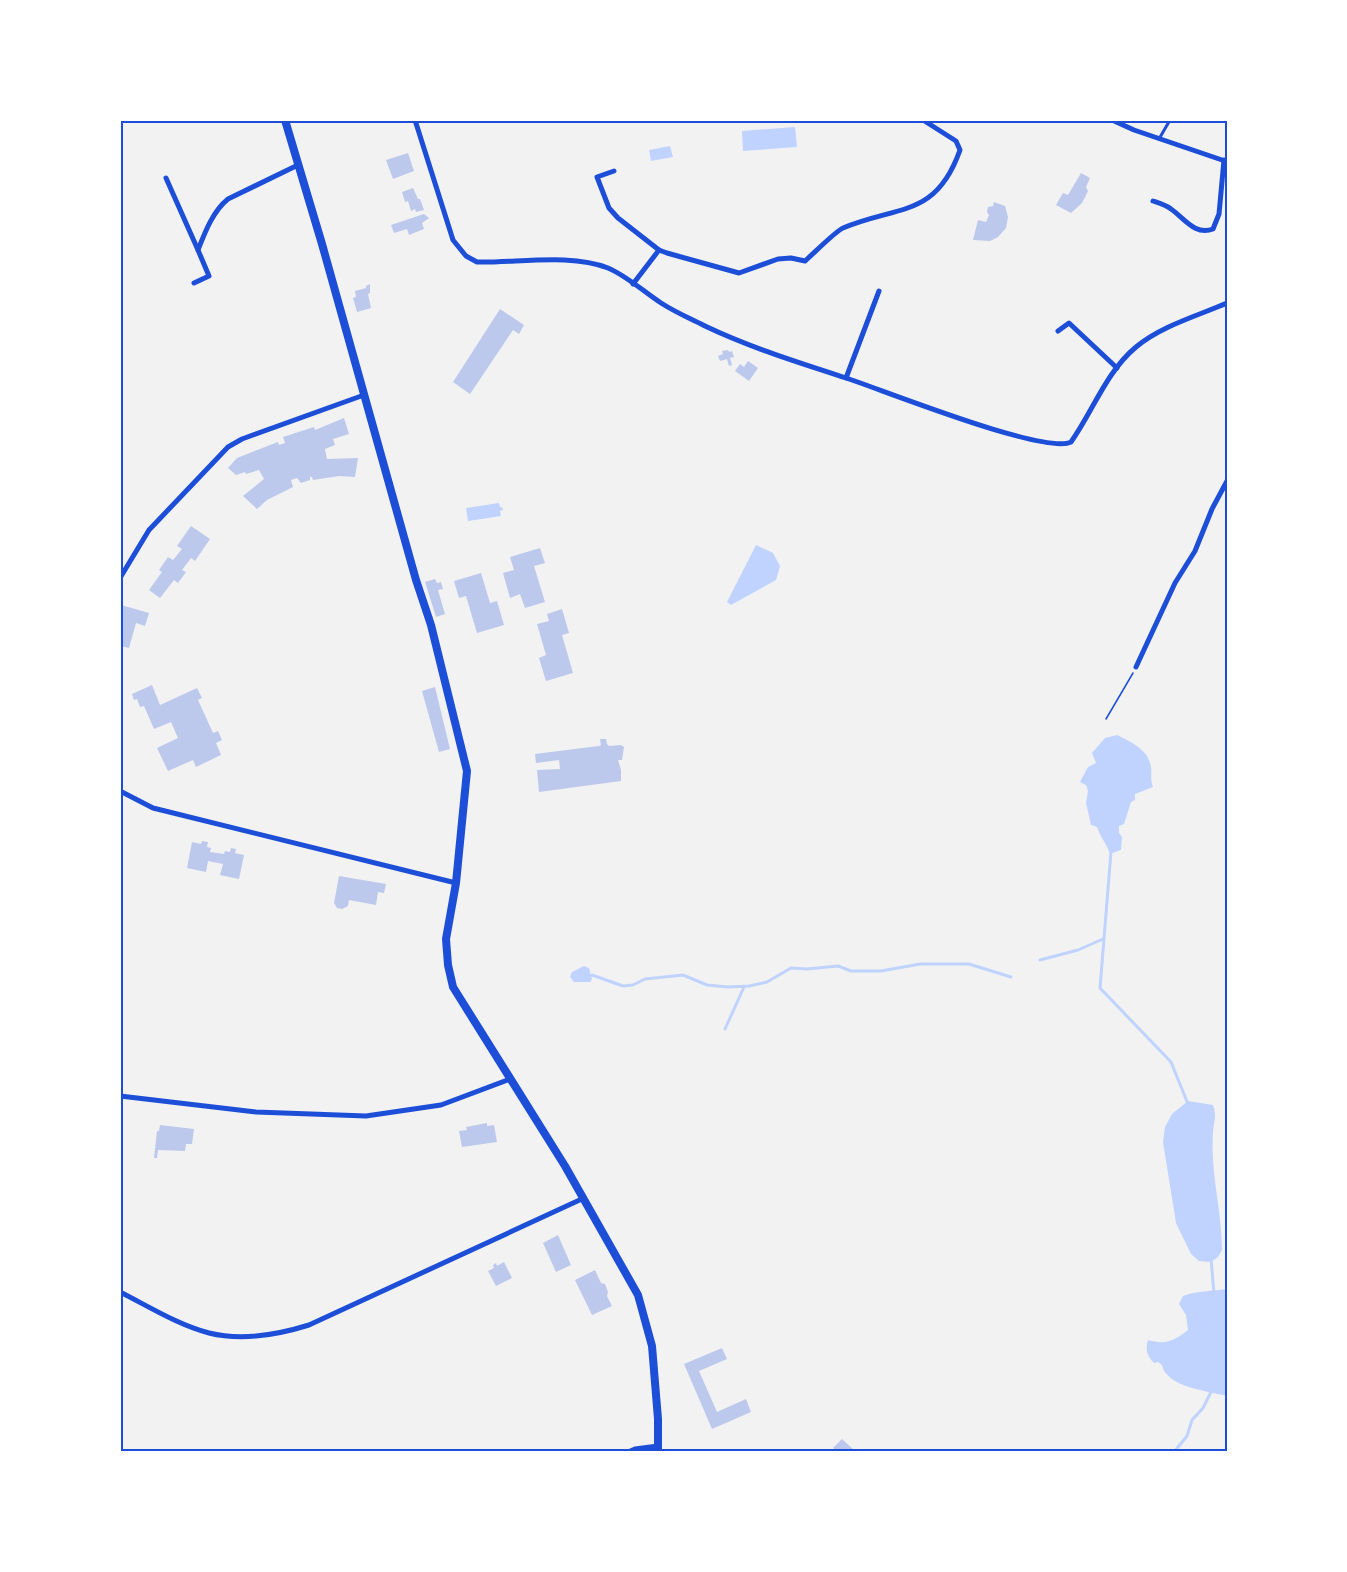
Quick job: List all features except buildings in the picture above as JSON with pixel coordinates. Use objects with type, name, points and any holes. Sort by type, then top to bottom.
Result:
[{"type":"main road","points":[[285,120],[416,580],[431,625],[466,763],[466,802],[456,883],[446,939],[453,987],[584,1198],[638,1294],[652,1346],[658,1413],[658,1449]]},
{"type":"street","points":[[415,120],[448,230],[455,244],[466,256],[477,262],[560,260],[608,268],[663,304],[743,344],[963,420],[1037,441],[1064,446],[1071,442],[1117,368],[1137,346],[1154,334],[1227,303]]},
{"type":"street","points":[[614,171],[597,177],[609,208],[618,218],[659,250],[739,273],[778,259],[791,258],[805,261],[841,228],[916,206],[930,197],[954,166],[960,150],[956,141],[923,120]]},
{"type":"street","points":[[1112,120],[1159,139],[1226,161],[1219,214],[1213,229],[1206,232],[1194,228],[1182,221],[1170,208],[1153,201]]},
{"type":"street","points":[[198,250],[207,227],[222,204],[298,165]]},
{"type":"street","points":[[166,178],[209,276],[194,283]]},
{"type":"street","points":[[633,284],[659,250]]},
{"type":"street","points":[[846,378],[879,291]]},
{"type":"street","points":[[1058,331],[1070,323],[1117,368]]},
{"type":"street","points":[[120,578],[149,530],[228,447],[242,439],[364,394]]},
{"type":"street","points":[[1136,667],[1175,583],[1195,551],[1207,520],[1227,481]]},
{"type":"street","points":[[120,791],[153,808],[456,883]]},
{"type":"street","points":[[120,1096],[256,1112],[366,1116],[441,1105],[510,1079]]},
{"type":"street","points":[[120,1292],[190,1327],[209,1333],[243,1337],[285,1332],[309,1325],[584,1198]]},
{"type":"street","points":[[628,1452],[635,1449],[658,1449]]},
{"type":"lane","points":[[1159,139],[1170,120]]},
{"type":"path","points":[[1106,719],[1136,667]]},
{"type":"water","points":[[795,127],[797,147],[743,151],[742,131]]},
{"type":"water","points":[[670,146],[673,157],[651,161],[649,150]]},
{"type":"water","points":[[499,503],[503,510],[500,511],[501,516],[468,521],[466,508]]},
{"type":"water","points":[[756,545],[773,553],[780,566],[776,580],[731,605],[727,602]]},
{"type":"water","points":[[1117,735],[1138,747],[1147,756],[1150,761],[1153,787],[1135,794],[1135,800],[1131,802],[1124,824],[1119,826],[1119,833],[1122,837],[1121,850],[1110,854],[1097,827],[1091,825],[1086,803],[1088,791],[1086,785],[1080,782],[1088,767],[1096,763],[1092,753],[1105,738]]},
{"type":"water","points":[[584,966],[589,968],[592,979],[590,982],[574,982],[570,977],[572,972]]},
{"type":"water","points":[[1188,1101],[1213,1105],[1215,1112],[1213,1161],[1222,1250],[1211,1262],[1199,1261],[1191,1254],[1176,1223],[1163,1142],[1165,1127],[1172,1114]]},
{"type":"water","points":[[1227,1289],[1227,1396],[1179,1383],[1165,1372],[1162,1365],[1158,1362],[1154,1363],[1147,1353],[1147,1347],[1148,1340],[1170,1341],[1188,1330],[1186,1315],[1179,1304],[1183,1296]]},
{"type":"waterway","points":[[1111,852],[1100,988],[1171,1062],[1188,1104]]},
{"type":"waterway","points":[[1040,960],[1078,950],[1103,939]]},
{"type":"waterway","points":[[592,975],[623,986],[633,985],[645,979],[683,975],[707,985],[728,987],[767,982],[791,968],[838,966],[851,971],[881,971],[920,964],[969,964],[1011,977]]},
{"type":"waterway","points":[[725,1029],[744,987]]},
{"type":"waterway","points":[[1211,1258],[1214,1294]]},
{"type":"waterway","points":[[1174,1452],[1187,1436],[1192,1420],[1203,1408],[1212,1390]]}]
